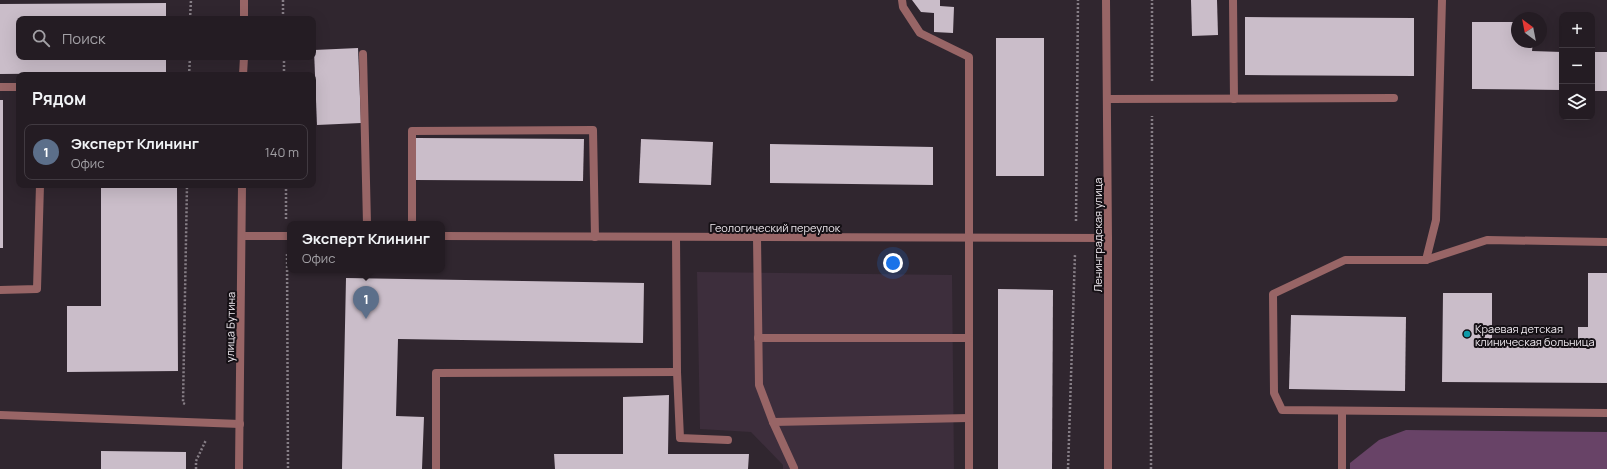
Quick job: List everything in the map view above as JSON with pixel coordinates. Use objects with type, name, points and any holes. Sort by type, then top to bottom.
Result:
[{"type":"street","points":[[244,0],[244,16]]},
{"type":"street","points":[[902,0],[903,7],[920,33],[969,57],[969,469]]},
{"type":"street","name":"Ленинградская улица","points":[[1106,0],[1108,469]]},
{"type":"street","points":[[1233,0],[1234,99]]},
{"type":"street","points":[[1426,260],[1436,220],[1442,0]]},
{"type":"street","points":[[363,54],[367,221]]},
{"type":"street","points":[[244,60],[244,72]]},
{"type":"street","points":[[0,87],[16,87]]},
{"type":"street","points":[[1107,99],[1394,98]]},
{"type":"street","points":[[412,221],[412,131],[593,130],[595,237]]},
{"type":"street","points":[[0,290],[37,289],[40,188]]},
{"type":"street","name":"улица Бутина","points":[[239,469],[242,188]]},
{"type":"street","points":[[242,236],[287,236]]},
{"type":"street","name":"Геологический переулок","points":[[445,236],[1108,238]]},
{"type":"street","points":[[676,237],[677,372],[680,438],[728,440]]},
{"type":"street","points":[[757,238],[759,384],[773,422],[794,468]]},
{"type":"street","points":[[1607,242],[1487,240],[1426,260],[1345,260],[1274,294],[1274,393],[1282,410],[1607,413]]},
{"type":"street","points":[[758,338],[969,338]]},
{"type":"street","points":[[436,469],[436,373],[677,372]]},
{"type":"street","points":[[1342,411],[1342,469]]},
{"type":"street","points":[[0,415],[240,424]]},
{"type":"street","points":[[773,422],[969,418]]},
{"type":"path","points":[[190,16],[191,0]]},
{"type":"path","points":[[283,0],[283,16]]},
{"type":"path","points":[[1151,469],[1152,0]]},
{"type":"path","points":[[189,72],[190,60]]},
{"type":"path","points":[[284,60],[284,72]]},
{"type":"path","points":[[187,188],[183,403],[189,406]]},
{"type":"path","points":[[286,188],[287,221]]},
{"type":"path","points":[[288,273],[288,469]]},
{"type":"path","points":[[196,469],[196,461],[206,440],[208,424]]},
{"type":"shaded area","points":[[697,272],[952,275],[954,469],[783,469],[783,465],[751,432],[700,429]]},
{"type":"shaded area","points":[[1406,430],[1607,432],[1607,469],[1350,469],[1350,463],[1379,440]]},
{"type":"building","points":[[912,0],[940,0],[940,6],[954,7],[953,33],[934,32],[934,13],[921,12]]},
{"type":"building","points":[[1191,0],[1217,0],[1218,35],[1192,36]]},
{"type":"building","points":[[166,3],[166,16],[16,16],[16,60],[166,60],[166,72],[16,72],[16,74],[0,74],[0,4]]},
{"type":"building","points":[[1245,17],[1414,18],[1414,76],[1245,75]]},
{"type":"building","points":[[1472,22],[1511,22],[1511,48],[1532,48],[1532,51],[1559,52],[1559,90],[1472,89]]},
{"type":"building","points":[[996,38],[1044,38],[1044,176],[996,176]]},
{"type":"building","points":[[358,48],[361,123],[317,125],[314,60],[316,60],[316,50]]},
{"type":"building","points":[[1595,52],[1607,52],[1607,91],[1595,91]]},
{"type":"building","points":[[0,100],[3,100],[3,248],[0,248]]},
{"type":"building","points":[[416,138],[584,139],[583,181],[415,180]]},
{"type":"building","points":[[641,139],[713,142],[711,185],[639,183]]},
{"type":"building","points":[[770,144],[933,147],[933,185],[770,183]]},
{"type":"building","points":[[101,188],[177,188],[178,371],[67,372],[67,306],[101,306]]},
{"type":"building","name":"Краевая детская клиническая больница","points":[[1588,273],[1607,273],[1607,383],[1442,382],[1443,293],[1492,293],[1492,341],[1578,342],[1578,327],[1588,327]]},
{"type":"building","points":[[346,278],[644,283],[643,343],[398,339],[396,416],[424,417],[422,469],[342,469]]},
{"type":"building","points":[[998,289],[1053,290],[1052,469],[998,469]]},
{"type":"building","points":[[1291,315],[1406,317],[1405,391],[1289,389]]},
{"type":"building","points":[[669,395],[668,454],[749,454],[748,469],[555,469],[554,454],[623,454],[623,397]]},
{"type":"building","points":[[101,451],[186,452],[186,469],[101,469]]},
{"type":"place","name":"Эксперт Клининг","points":[[366,319]]},
{"type":"place","name":"Краевая детская клиническая больница","points":[[1467,334]]}]
